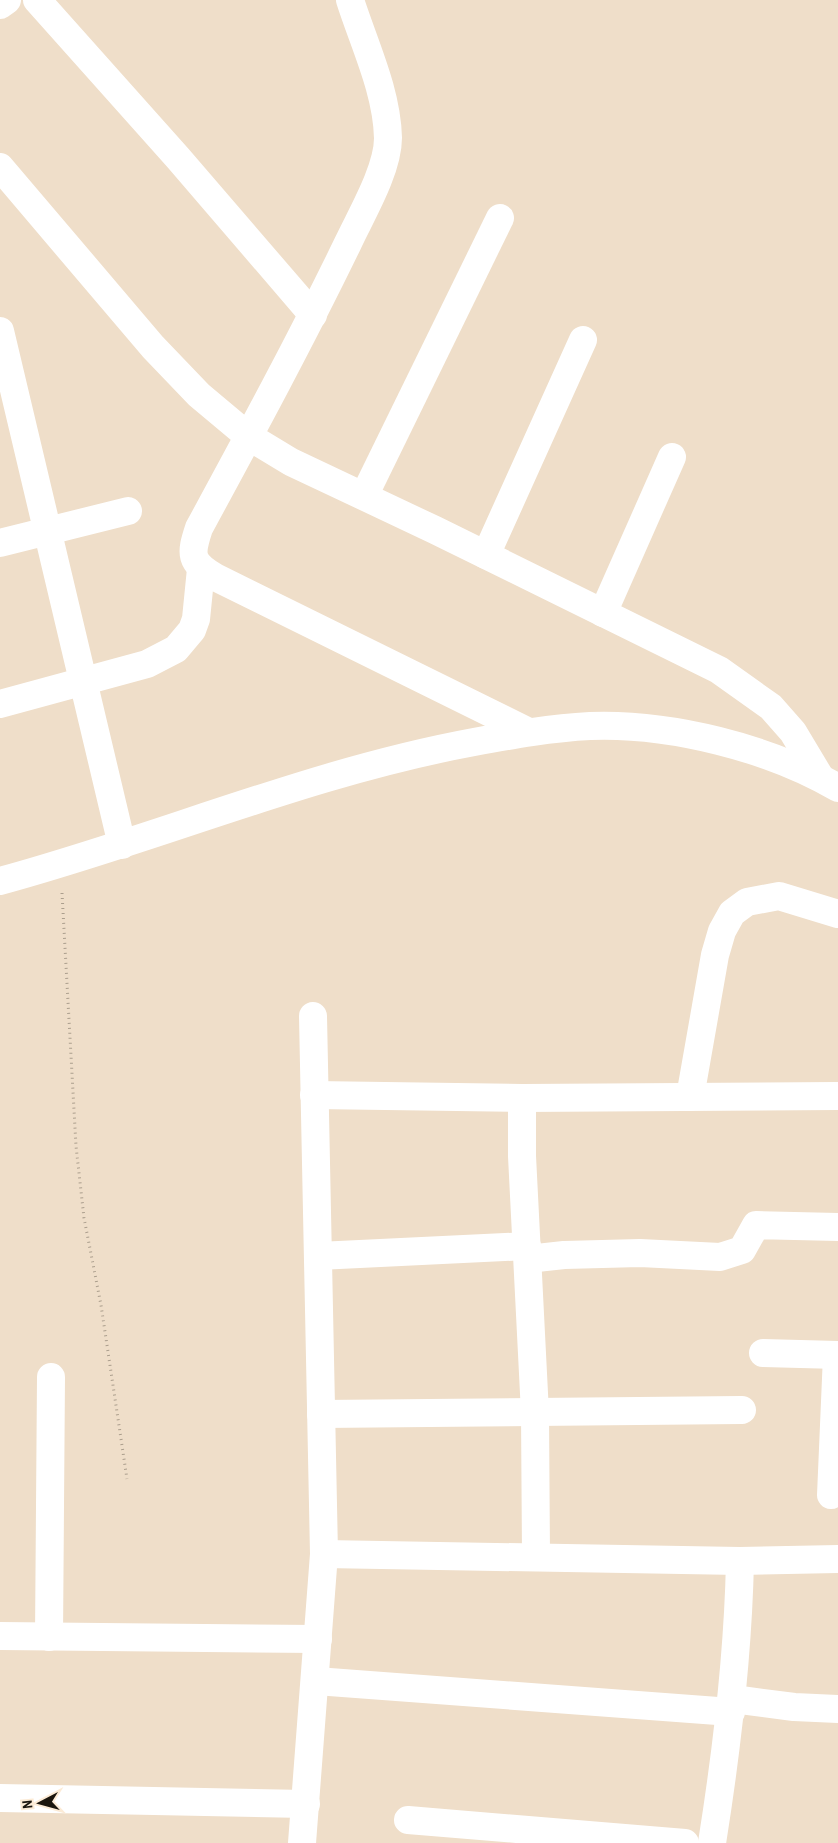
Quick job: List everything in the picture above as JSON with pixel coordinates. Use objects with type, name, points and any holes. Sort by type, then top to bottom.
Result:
[{"type":"street","points":[[0,5],[8,0]]},
{"type":"street","points":[[37,0],[178,158],[313,315]]},
{"type":"street","points":[[350,0],[385,112],[388,140],[382,166],[370,197],[313,315],[199,528],[193,546],[193,559],[201,569],[529,732]]},
{"type":"street","points":[[0,167],[153,346],[199,395],[248,436],[291,462],[486,555],[719,670],[748,688],[771,707],[829,782]]},
{"type":"street","points":[[364,496],[500,218]]},
{"type":"street","points":[[0,332],[7,392],[47,531],[122,845]]},
{"type":"street","points":[[486,555],[583,340]]},
{"type":"street","points":[[603,613],[672,457]]},
{"type":"street","points":[[0,543],[128,510]]},
{"type":"street","points":[[0,704],[83,683],[147,664],[176,650],[192,630],[196,619],[201,569]]},
{"type":"street","points":[[0,881],[61,865],[324,778],[389,759],[529,732],[592,726],[640,728],[701,737],[759,753],[829,782]]},
{"type":"street","points":[[690,1096],[715,956],[722,930],[732,913],[747,902],[779,896],[838,914]]},
{"type":"street","points":[[302,1843],[316,1681],[324,1554],[313,1016]]},
{"type":"street","points":[[314,1095],[522,1098],[838,1096]]},
{"type":"street","points":[[522,1098],[535,1413],[536,1556]]},
{"type":"street","points":[[318,1256],[527,1252],[564,1255],[640,1254],[720,1257],[742,1250],[756,1225],[838,1227]]},
{"type":"street","points":[[763,1353],[838,1355],[831,1495]]},
{"type":"street","points":[[49,1637],[51,1377]]},
{"type":"street","points":[[321,1414],[742,1410]]},
{"type":"street","points":[[324,1554],[536,1556],[740,1561],[838,1559]]},
{"type":"street","points":[[712,1843],[732,1706],[739,1626],[740,1561]]},
{"type":"street","points":[[0,1636],[318,1639]]},
{"type":"street","points":[[316,1681],[732,1706],[838,1709]]},
{"type":"street","points":[[0,1798],[306,1804]]},
{"type":"street","points":[[408,1820],[685,1843]]},
{"type":"path","points":[[61,865],[76,1146],[84,1218],[127,1478]]}]
